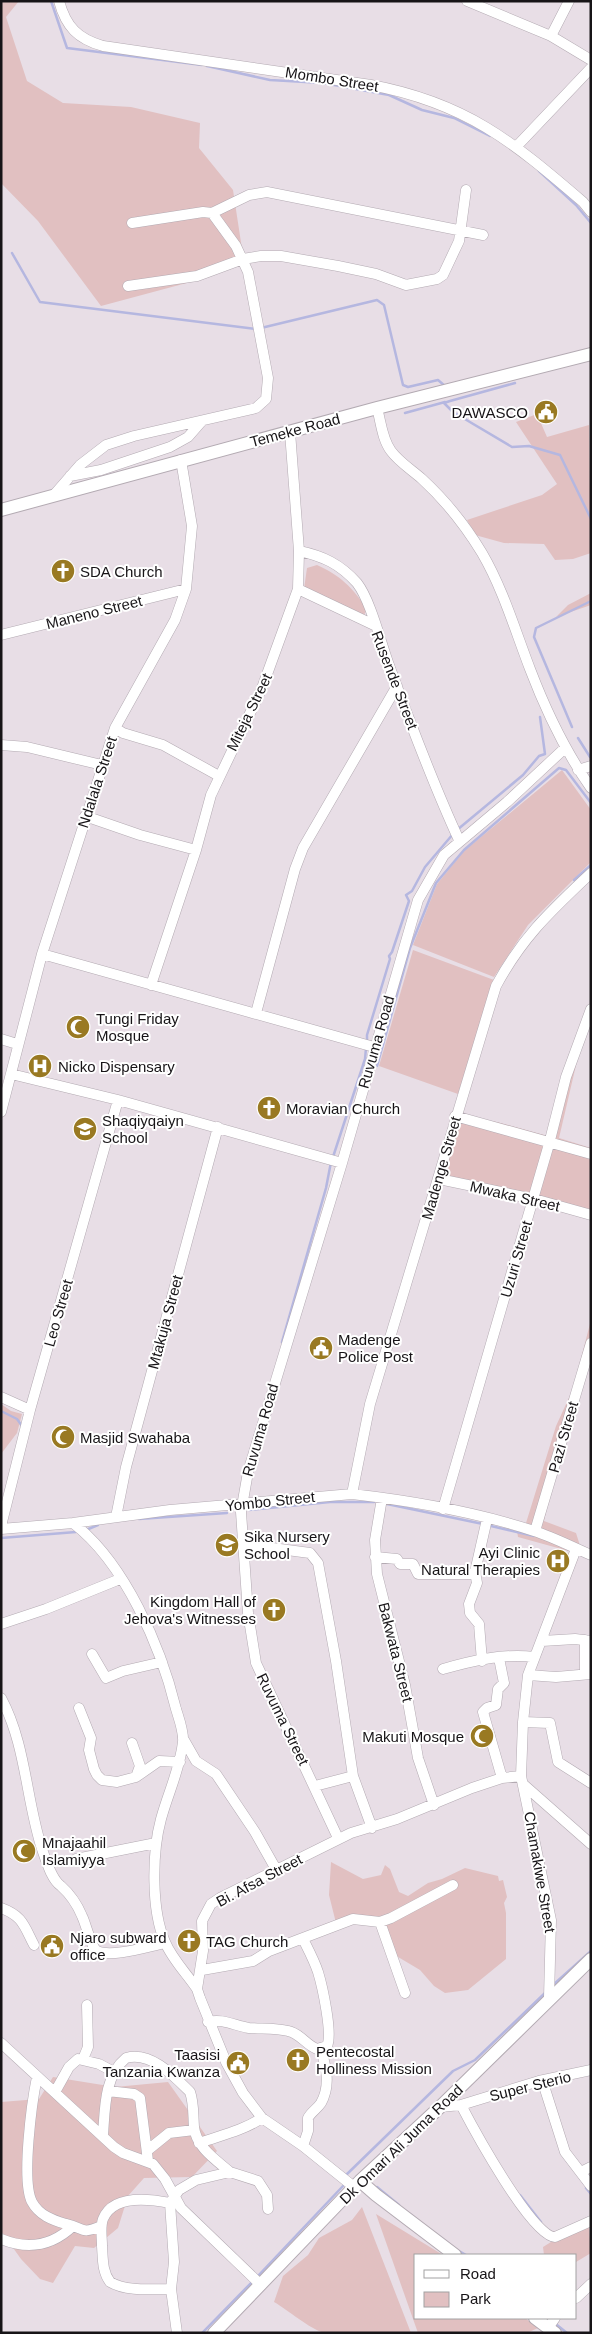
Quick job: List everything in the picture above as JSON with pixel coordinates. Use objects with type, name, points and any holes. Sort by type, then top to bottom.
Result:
[{"type":"street","name":"Mombo Street","points":[[59,1],[62,10],[77,35],[86,42],[408,92],[468,116],[517,146],[583,202],[591,212]]},
{"type":"street","points":[[468,1],[550,36],[591,60]]},
{"type":"street","points":[[550,36],[569,1]]},
{"type":"street","points":[[517,146],[591,68]]},
{"type":"street","points":[[128,286],[197,276],[243,259],[271,256],[310,261],[376,274],[406,285],[437,279],[443,275],[459,241],[466,190]]},
{"type":"street","points":[[132,223],[203,212],[212,213],[249,195],[267,192],[483,235]]},
{"type":"street","points":[[53,496],[91,455],[106,445],[256,408],[266,398],[268,378],[248,272],[243,259],[212,213]]},
{"type":"street","name":"Temeke Road","points":[[1,510],[377,408],[591,354]]},
{"type":"street","points":[[377,408],[384,438],[391,452],[445,502],[464,524],[483,555],[510,616],[530,670],[565,748],[591,788]]},
{"type":"street","points":[[70,476],[101,470],[170,448],[188,436],[202,420]]},
{"type":"street","name":"Miteja Street","points":[[151,985],[196,850],[211,795],[262,688],[298,590],[299,551],[290,432]]},
{"type":"street","name":"Ndalala Street","points":[[1,1112],[17,1044],[42,954],[115,728],[174,620],[186,589],[192,526],[181,460]]},
{"type":"street","name":"Rusende Street","points":[[299,551],[321,556],[344,570],[364,595],[397,686],[459,840]]},
{"type":"street","name":"Maneno Street","points":[[1,634],[186,589]]},
{"type":"street","points":[[298,590],[374,625]]},
{"type":"street","points":[[256,1013],[295,869],[303,848],[397,686]]},
{"type":"street","points":[[115,728],[123,733],[164,745],[219,776]]},
{"type":"street","points":[[1,745],[27,747],[102,765]]},
{"type":"street","name":"Ruvuma Road","points":[[241,1504],[248,1472],[293,1317],[342,1162],[418,900],[437,864],[459,840],[506,802],[565,748]]},
{"type":"street","points":[[578,770],[591,766]]},
{"type":"street","points":[[85,816],[140,835],[196,850]]},
{"type":"street","name":"Madenge Street","points":[[352,1494],[370,1404],[439,1178],[455,1116],[496,986],[518,948],[534,928],[591,874]]},
{"type":"street","points":[[42,954],[374,1047]]},
{"type":"street","name":"Uzuri Street","points":[[443,1509],[534,1199],[566,1077],[591,1009]]},
{"type":"street","points":[[1,1039],[17,1044]]},
{"type":"street","points":[[11,1074],[118,1100],[342,1162]]},
{"type":"street","name":"Leo Street","points":[[1,1528],[30,1410],[118,1100]]},
{"type":"street","points":[[455,1116],[549,1144],[591,1154]]},
{"type":"street","name":"Mtakuja Street","points":[[116,1517],[126,1466],[218,1127]]},
{"type":"street","name":"Mwaka Street","points":[[439,1178],[534,1199],[591,1215]]},
{"type":"street","name":"Pazi Street","points":[[535,1531],[591,1343]]},
{"type":"street","points":[[1,1397],[30,1410]]},
{"type":"street","name":"Yombo Street","points":[[1,1528],[73,1523],[241,1504],[352,1494],[443,1509],[535,1531],[591,1555]]},
{"type":"street","name":"Bakwata Street","points":[[382,1498],[376,1525],[375,1557],[409,1701],[418,1758],[434,1805]]},
{"type":"street","name":"Ruvuma Street","points":[[241,1504],[242,1544],[248,1613],[256,1663],[262,1680],[315,1786],[338,1838]]},
{"type":"street","points":[[482,1661],[479,1624],[471,1616],[469,1610],[470,1598],[477,1583],[475,1574],[486,1519]]},
{"type":"street","points":[[73,1523],[98,1545],[145,1620],[171,1688],[184,1740],[199,1765],[216,1774],[255,1832],[276,1871]]},
{"type":"street","points":[[242,1544],[310,1553],[318,1563],[333,1642],[353,1776],[372,1828]]},
{"type":"street","name":"Chamakiwe Street","points":[[549,1998],[551,1920],[522,1780],[524,1722],[528,1675],[576,1549]]},
{"type":"street","points":[[375,1557],[397,1559],[400,1564],[413,1564],[418,1574],[475,1574]]},
{"type":"street","points":[[1,1624],[46,1609],[120,1579]]},
{"type":"street","points":[[528,1675],[556,1677],[588,1674],[588,1640],[542,1641]]},
{"type":"street","points":[[92,1654],[106,1678],[123,1671],[162,1662]]},
{"type":"street","points":[[443,1669],[519,1655],[534,1657]]},
{"type":"street","points":[[499,1658],[504,1683],[498,1689],[495,1707],[487,1708],[484,1712],[502,1778]]},
{"type":"street","points":[[1,1698],[18,1746],[42,1849],[55,1878],[60,1886],[67,1889],[78,1909],[93,1946],[98,1951],[110,1953],[165,1943]]},
{"type":"street","points":[[79,1708],[89,1732],[91,1743],[89,1750],[97,1775],[102,1780],[117,1782],[136,1777],[159,1761],[180,1762]]},
{"type":"street","points":[[524,1722],[550,1723],[558,1762],[591,1783]]},
{"type":"street","points":[[184,1740],[180,1762],[160,1821],[156,1843],[155,1880],[157,1909],[165,1943],[197,1989],[208,2022],[243,2094],[262,2118],[376,2195],[454,2254]]},
{"type":"street","points":[[132,1743],[140,1766],[136,1777]]},
{"type":"street","points":[[315,1786],[353,1776]]},
{"type":"street","name":"Bi. Afsa Street","points":[[197,1989],[202,1970],[202,1921],[206,1911],[220,1898],[338,1838],[372,1828],[502,1778],[522,1780]]},
{"type":"street","points":[[522,1780],[589,1838]]},
{"type":"street","points":[[76,1859],[156,1843]]},
{"type":"street","points":[[202,1970],[253,1961],[269,1951],[352,1919],[380,1922],[412,1909],[453,1885]]},
{"type":"street","points":[[1,1908],[16,1914],[21,1919],[34,1945]]},
{"type":"street","points":[[380,1922],[405,1993]]},
{"type":"street","points":[[208,2022],[222,2020],[246,2028],[289,2031],[300,2036],[313,2048],[327,2046],[329,2041],[327,2024],[318,1972],[303,1938]]},
{"type":"street","name":"Dk Omari Ali Juma Road","points":[[214,2333],[358,2184],[440,2107],[549,1998],[591,1959]]},
{"type":"street","points":[[82,2059],[88,2047],[87,2005]]},
{"type":"street","points":[[1,2043],[123,2153],[148,2156]]},
{"type":"street","points":[[303,2146],[308,2131],[308,2118],[320,2104],[326,2088],[328,2076],[321,2048]]},
{"type":"street","points":[[103,2136],[108,2091],[114,2072],[119,2064],[134,2056],[149,2058],[190,2092],[194,2130],[200,2143],[230,2172],[258,2180],[267,2195],[268,2209]]},
{"type":"street","points":[[55,2092],[74,2061],[82,2059],[114,2072]]},
{"type":"street","name":"Super Sterio","points":[[440,2107],[461,2105],[540,2081],[591,2070]]},
{"type":"street","points":[[37,2077],[32,2101],[28,2190],[32,2202],[44,2216],[73,2226],[83,2232],[101,2226]]},
{"type":"street","points":[[540,2081],[544,2086],[562,2144],[586,2170],[591,2186]]},
{"type":"street","points":[[108,2091],[134,2094],[140,2098],[148,2156],[165,2179],[172,2199],[174,2262],[171,2289],[177,2333]]},
{"type":"street","points":[[461,2105],[501,2177],[543,2232],[556,2237],[591,2221]]},
{"type":"street","points":[[200,2143],[232,2134],[249,2127],[262,2118]]},
{"type":"street","points":[[148,2156],[169,2133],[194,2130]]},
{"type":"street","points":[[171,2289],[147,2290],[118,2286],[110,2282],[103,2266],[101,2226],[107,2212],[118,2205],[136,2199],[172,2199],[186,2185],[196,2180],[230,2172]]},
{"type":"street","points":[[172,2199],[261,2285]]},
{"type":"street","points":[[1,2239],[22,2245],[36,2246],[47,2243],[73,2226]]},
{"type":"street","points":[[577,2297],[591,2284]]},
{"type":"street","points":[[537,2319],[553,2326]]},
{"type":"green space","points":[[1,1],[19,1],[6,17],[27,81],[63,103],[131,107],[200,123],[199,148],[233,190],[244,262],[209,277],[101,306],[38,221],[1,183]]},
{"type":"green space","points":[[537,414],[547,437],[589,425],[591,553],[573,559],[555,560],[544,544],[504,543],[475,535],[467,520],[542,495],[557,484],[516,422]]},
{"type":"green space","points":[[317,565],[333,573],[351,588],[367,609],[364,615],[304,589],[307,568]]},
{"type":"green space","points":[[591,593],[591,605],[556,617],[568,605]]},
{"type":"green space","points":[[562,770],[591,810],[591,862],[528,925],[494,977],[413,945],[437,884],[464,851]]},
{"type":"green space","points":[[413,950],[494,980],[458,1094],[379,1066]]},
{"type":"green space","points":[[591,1001],[591,1018],[577,1061],[559,1138],[591,1148],[591,1219],[437,1181],[454,1115],[497,1122],[548,1136]]},
{"type":"green space","points":[[591,1320],[591,1355],[552,1485],[544,1521],[576,1533],[583,1555],[518,1537],[517,1531],[526,1523],[556,1426],[573,1389]]},
{"type":"green space","points":[[1,1404],[11,1411],[22,1414],[17,1433],[1,1454]]},
{"type":"green space","points":[[331,1862],[363,1879],[381,1875],[385,1865],[390,1869],[399,1892],[408,1896],[428,1883],[442,1879],[465,1868],[498,1876],[499,1881],[503,1880],[507,1897],[504,1903],[506,1913],[506,1959],[468,1990],[445,1993],[434,1986],[420,1970],[388,1951],[374,1921],[336,1923],[329,1895]]},
{"type":"green space","points":[[53,2077],[115,2087],[168,2082],[217,2151],[192,2177],[144,2178],[128,2196],[118,2228],[94,2248],[75,2246],[53,2283],[40,2279],[21,2259],[1,2231],[1,2102],[39,2099]]},
{"type":"green space","points":[[362,2207],[411,2333],[324,2333],[312,2328],[274,2302],[283,2276],[308,2255],[319,2238],[352,2220]]},
{"type":"green space","points":[[376,2214],[441,2254],[414,2254],[414,2319],[526,2319],[538,2328],[527,2333],[418,2333]]},
{"type":"green space","points":[[589,2227],[591,2253],[577,2261],[577,2254],[544,2254],[543,2247],[559,2237]]},
{"type":"waterway","points":[[51,1],[67,48],[202,65]]},
{"type":"waterway","points":[[207,66],[270,80],[323,83],[389,95],[422,110],[454,118],[490,136]]},
{"type":"waterway","points":[[539,171],[576,205],[591,223]]},
{"type":"waterway","points":[[12,253],[40,302],[256,329]]},
{"type":"waterway","points":[[261,328],[377,300],[384,305],[403,385],[408,387],[438,380],[445,386]]},
{"type":"waterway","points":[[450,401],[515,383]]},
{"type":"waterway","points":[[450,401],[444,403],[453,412],[512,447],[529,446],[560,455],[591,519]]},
{"type":"waterway","points":[[405,413],[445,402]]},
{"type":"waterway","points":[[572,727],[534,637],[536,628],[591,601]]},
{"type":"waterway","points":[[457,830],[523,775],[539,756],[545,754],[540,717]]},
{"type":"waterway","points":[[578,738],[590,757]]},
{"type":"waterway","points":[[377,1066],[410,948],[436,883],[464,850],[559,768],[566,770],[591,803]]},
{"type":"waterway","points":[[367,1042],[367,1035],[390,959],[389,956],[409,901],[406,895],[412,891],[425,867],[453,834]]},
{"type":"waterway","points":[[574,880],[591,865]]},
{"type":"waterway","points":[[333,1157],[365,1059],[366,1048]]},
{"type":"waterway","points":[[282,1342],[326,1188],[331,1162]]},
{"type":"waterway","points":[[1,1411],[17,1419],[22,1426]]},
{"type":"waterway","points":[[249,1510],[330,1502],[374,1502]]},
{"type":"waterway","points":[[387,1504],[483,1524]]},
{"type":"waterway","points":[[139,1519],[227,1513]]},
{"type":"waterway","points":[[86,1530],[98,1525]]},
{"type":"waterway","points":[[491,1526],[534,1536]]},
{"type":"waterway","points":[[1,1538],[76,1532]]},
{"type":"waterway","points":[[553,1985],[591,1951]]},
{"type":"waterway","points":[[345,2176],[453,2071],[475,2060],[546,1992]]},
{"type":"waterway","points":[[256,2278],[343,2186]]},
{"type":"waterway","points":[[377,2187],[399,2205]]},
{"type":"waterway","points":[[586,2188],[591,2194]]},
{"type":"waterway","points":[[520,2195],[541,2222]]},
{"type":"waterway","points":[[459,2251],[464,2254]]},
{"type":"waterway","points":[[202,2333],[252,2282]]},
{"type":"waterway","points":[[557,2325],[567,2333]]},
{"type":"place","name":"DAWASCO","points":[[546,412]]},
{"type":"place","name":"SDA Church","points":[[63,571]]},
{"type":"place","name":"Tungi Friday Mosque","points":[[78,1027]]},
{"type":"place","name":"Nicko Dispensary","points":[[40,1066]]},
{"type":"place","name":"Moravian Church","points":[[269,1108]]},
{"type":"place","name":"Shaqiyqaiyn School","points":[[85,1129]]},
{"type":"place","name":"Madenge Police Post","points":[[321,1348]]},
{"type":"place","name":"Masjid Swahaba","points":[[63,1437]]},
{"type":"place","name":"Sika Nursery School","points":[[227,1545]]},
{"type":"place","name":"Ayi Clinic Natural Therapies","points":[[558,1561]]},
{"type":"place","name":"Kingdom Hall of Jehova's Witnesses","points":[[274,1610]]},
{"type":"place","name":"Makuti Mosque","points":[[482,1736]]},
{"type":"place","name":"Mnajaahil Islamiyya","points":[[24,1851]]},
{"type":"place","name":"TAG Church","points":[[189,1941]]},
{"type":"place","name":"Njaro subward office","points":[[52,1946]]},
{"type":"place","name":"Pentecostal Holliness Mission","points":[[298,2060]]},
{"type":"place","name":"Taasisi Tanzania Kwanza","points":[[238,2063]]}]
